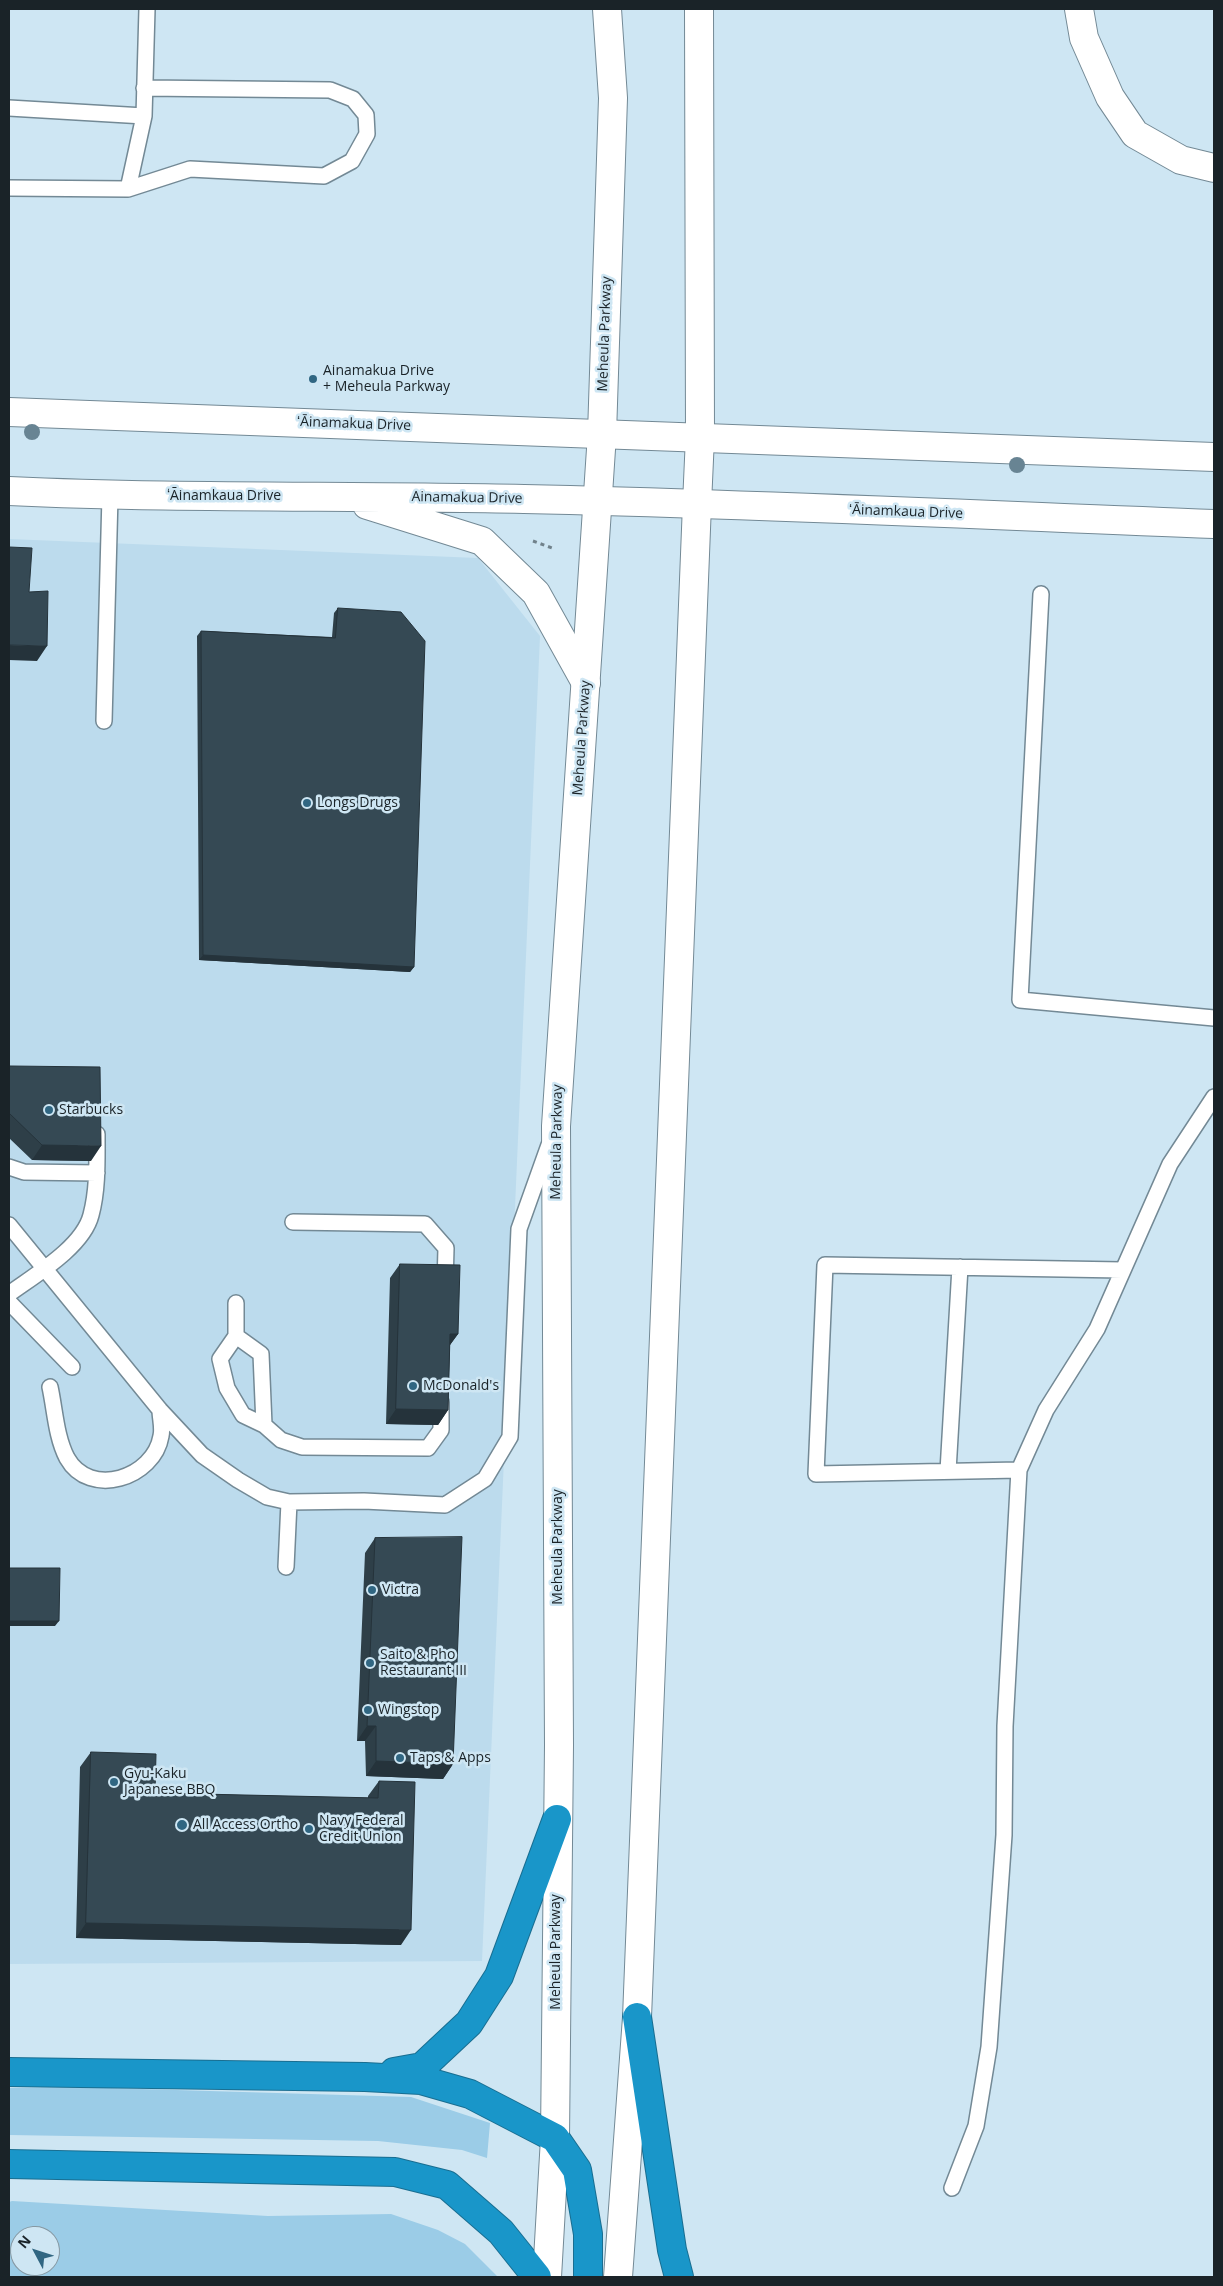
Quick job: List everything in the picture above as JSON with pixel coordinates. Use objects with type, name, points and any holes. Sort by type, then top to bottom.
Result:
[{"type":"highway","points":[[365,2077],[422,2068],[469,2023],[499,1976],[557,1819]]},
{"type":"highway","points":[[637,2017],[672,2250],[679,2277]]},
{"type":"highway","points":[[9,2072],[365,2077],[421,2080],[470,2094],[555,2138],[577,2170],[588,2234],[588,2277]]},
{"type":"highway","points":[[9,2164],[395,2172],[447,2185],[501,2232],[537,2277]]},
{"type":"main road","name":"Meheula Parkway","points":[[547,2277],[555,2138],[559,1725],[556,1126],[602,434],[613,98],[607,9]]},
{"type":"main road","points":[[618,2277],[637,2017],[700,437],[699,9]]},
{"type":"main road","points":[[1080,9],[1084,38],[1110,97],[1135,134],[1181,160],[1214,168]]},
{"type":"main road","name":"ʻĀinamakua Drive","points":[[9,412],[700,437]]},
{"type":"main road","points":[[700,437],[1214,457]]},
{"type":"main road","points":[[9,491],[110,496]]},
{"type":"main road","name":"ʻĀinamkaua Drive","points":[[110,496],[337,496]]},
{"type":"main road","points":[[337,496],[482,541],[536,593],[586,682]]},
{"type":"main road","name":"Ainamakua Drive","points":[[337,496],[597,502]]},
{"type":"main road","name":"ʻĀinamkaua Drive","points":[[597,502],[697,504],[1214,524]]},
{"type":"lane","points":[[128,189],[144,116],[147,9]]},
{"type":"lane","points":[[9,188],[128,189],[190,169],[324,176],[352,161],[367,134],[366,115],[353,99],[330,90],[144,88]]},
{"type":"lane","points":[[9,108],[144,116]]},
{"type":"lane","points":[[104,721],[110,496]]},
{"type":"lane","points":[[1041,594],[1020,1000],[1214,1018]]},
{"type":"lane","points":[[952,2188],[976,2126],[989,2047],[1004,1835],[1005,1726],[1019,1470],[1046,1410],[1097,1329],[1170,1164],[1214,1098]]},
{"type":"lane","points":[[9,1294],[45,1268],[77,1241],[91,1216],[97,1173],[97,1117]]},
{"type":"lane","points":[[9,1225],[160,1410],[202,1455],[238,1480],[267,1497],[289,1502],[364,1501],[445,1505],[485,1479],[510,1437],[519,1229],[556,1126]]},
{"type":"lane","points":[[9,1167],[24,1172],[97,1173]]},
{"type":"lane","points":[[293,1222],[425,1224],[446,1248],[444,1296]]},
{"type":"lane","points":[[1019,1470],[816,1474],[824,1265],[1122,1270]]},
{"type":"lane","points":[[948,1472],[960,1268]]},
{"type":"lane","points":[[9,1302],[72,1367]]},
{"type":"lane","points":[[236,1303],[236,1336],[220,1359],[227,1388],[242,1415],[264,1425],[281,1440],[302,1447],[428,1448],[440,1430],[442,1391]]},
{"type":"lane","points":[[236,1336],[260,1354],[264,1425]]},
{"type":"lane","points":[[50,1387],[61,1442],[68,1459],[79,1471],[96,1479],[114,1480],[122,1478],[131,1475],[145,1466],[156,1451],[162,1436],[160,1410]]},
{"type":"lane","points":[[286,1567],[289,1502]]},
{"type":"path","points":[[526,538],[552,548]]},
{"type":"shaded area","points":[[9,539],[478,558],[540,636],[482,1961],[9,1964]]},
{"type":"shaded area","points":[[75,2087],[411,2097],[490,2123],[487,2158],[462,2150],[378,2141],[9,2135],[9,2088]]},
{"type":"shaded area","points":[[12,2201],[268,2216],[391,2214],[438,2230],[465,2244],[498,2277],[9,2277],[9,2202]]},
{"type":"building","points":[[9,547],[32,548],[29,592],[48,591],[47,646],[9,645]]},
{"type":"building","name":"Longs Drugs","points":[[338,608],[401,612],[425,641],[414,967],[203,955],[201,631],[335,638]]},
{"type":"building","name":"Starbucks","points":[[9,1066],[100,1067],[101,1146],[42,1145],[9,1113]]},
{"type":"building","name":"McDonald's","points":[[400,1264],[460,1265],[458,1334],[450,1334],[448,1410],[396,1409]]},
{"type":"building","points":[[462,1537],[453,1764],[376,1761],[376,1726],[367,1726],[375,1538]]},
{"type":"building","points":[[9,1568],[60,1568],[59,1621],[9,1621]]},
{"type":"building","points":[[91,1752],[156,1754],[155,1793],[378,1798],[379,1781],[415,1782],[411,1930],[86,1923]]},
{"type":"place","name":"Ainamakua Drive + Meheula Parkway","points":[[313,379]]},
{"type":"place","name":"Longs Drugs","points":[[307,803]]},
{"type":"place","name":"Starbucks","points":[[49,1110]]},
{"type":"place","name":"McDonald's","points":[[413,1386]]},
{"type":"place","name":"Victra","points":[[372,1590]]},
{"type":"place","name":"Saito & Pho Restaurant III","points":[[370,1663]]},
{"type":"place","name":"Wingstop","points":[[368,1710]]},
{"type":"place","name":"Taps & Apps","points":[[400,1758]]},
{"type":"place","name":"Gyu-Kaku Japanese BBQ","points":[[114,1782]]},
{"type":"place","name":"All Access Ortho","points":[[182,1825]]},
{"type":"place","name":"Navy Federal Credit Union","points":[[309,1829]]}]
